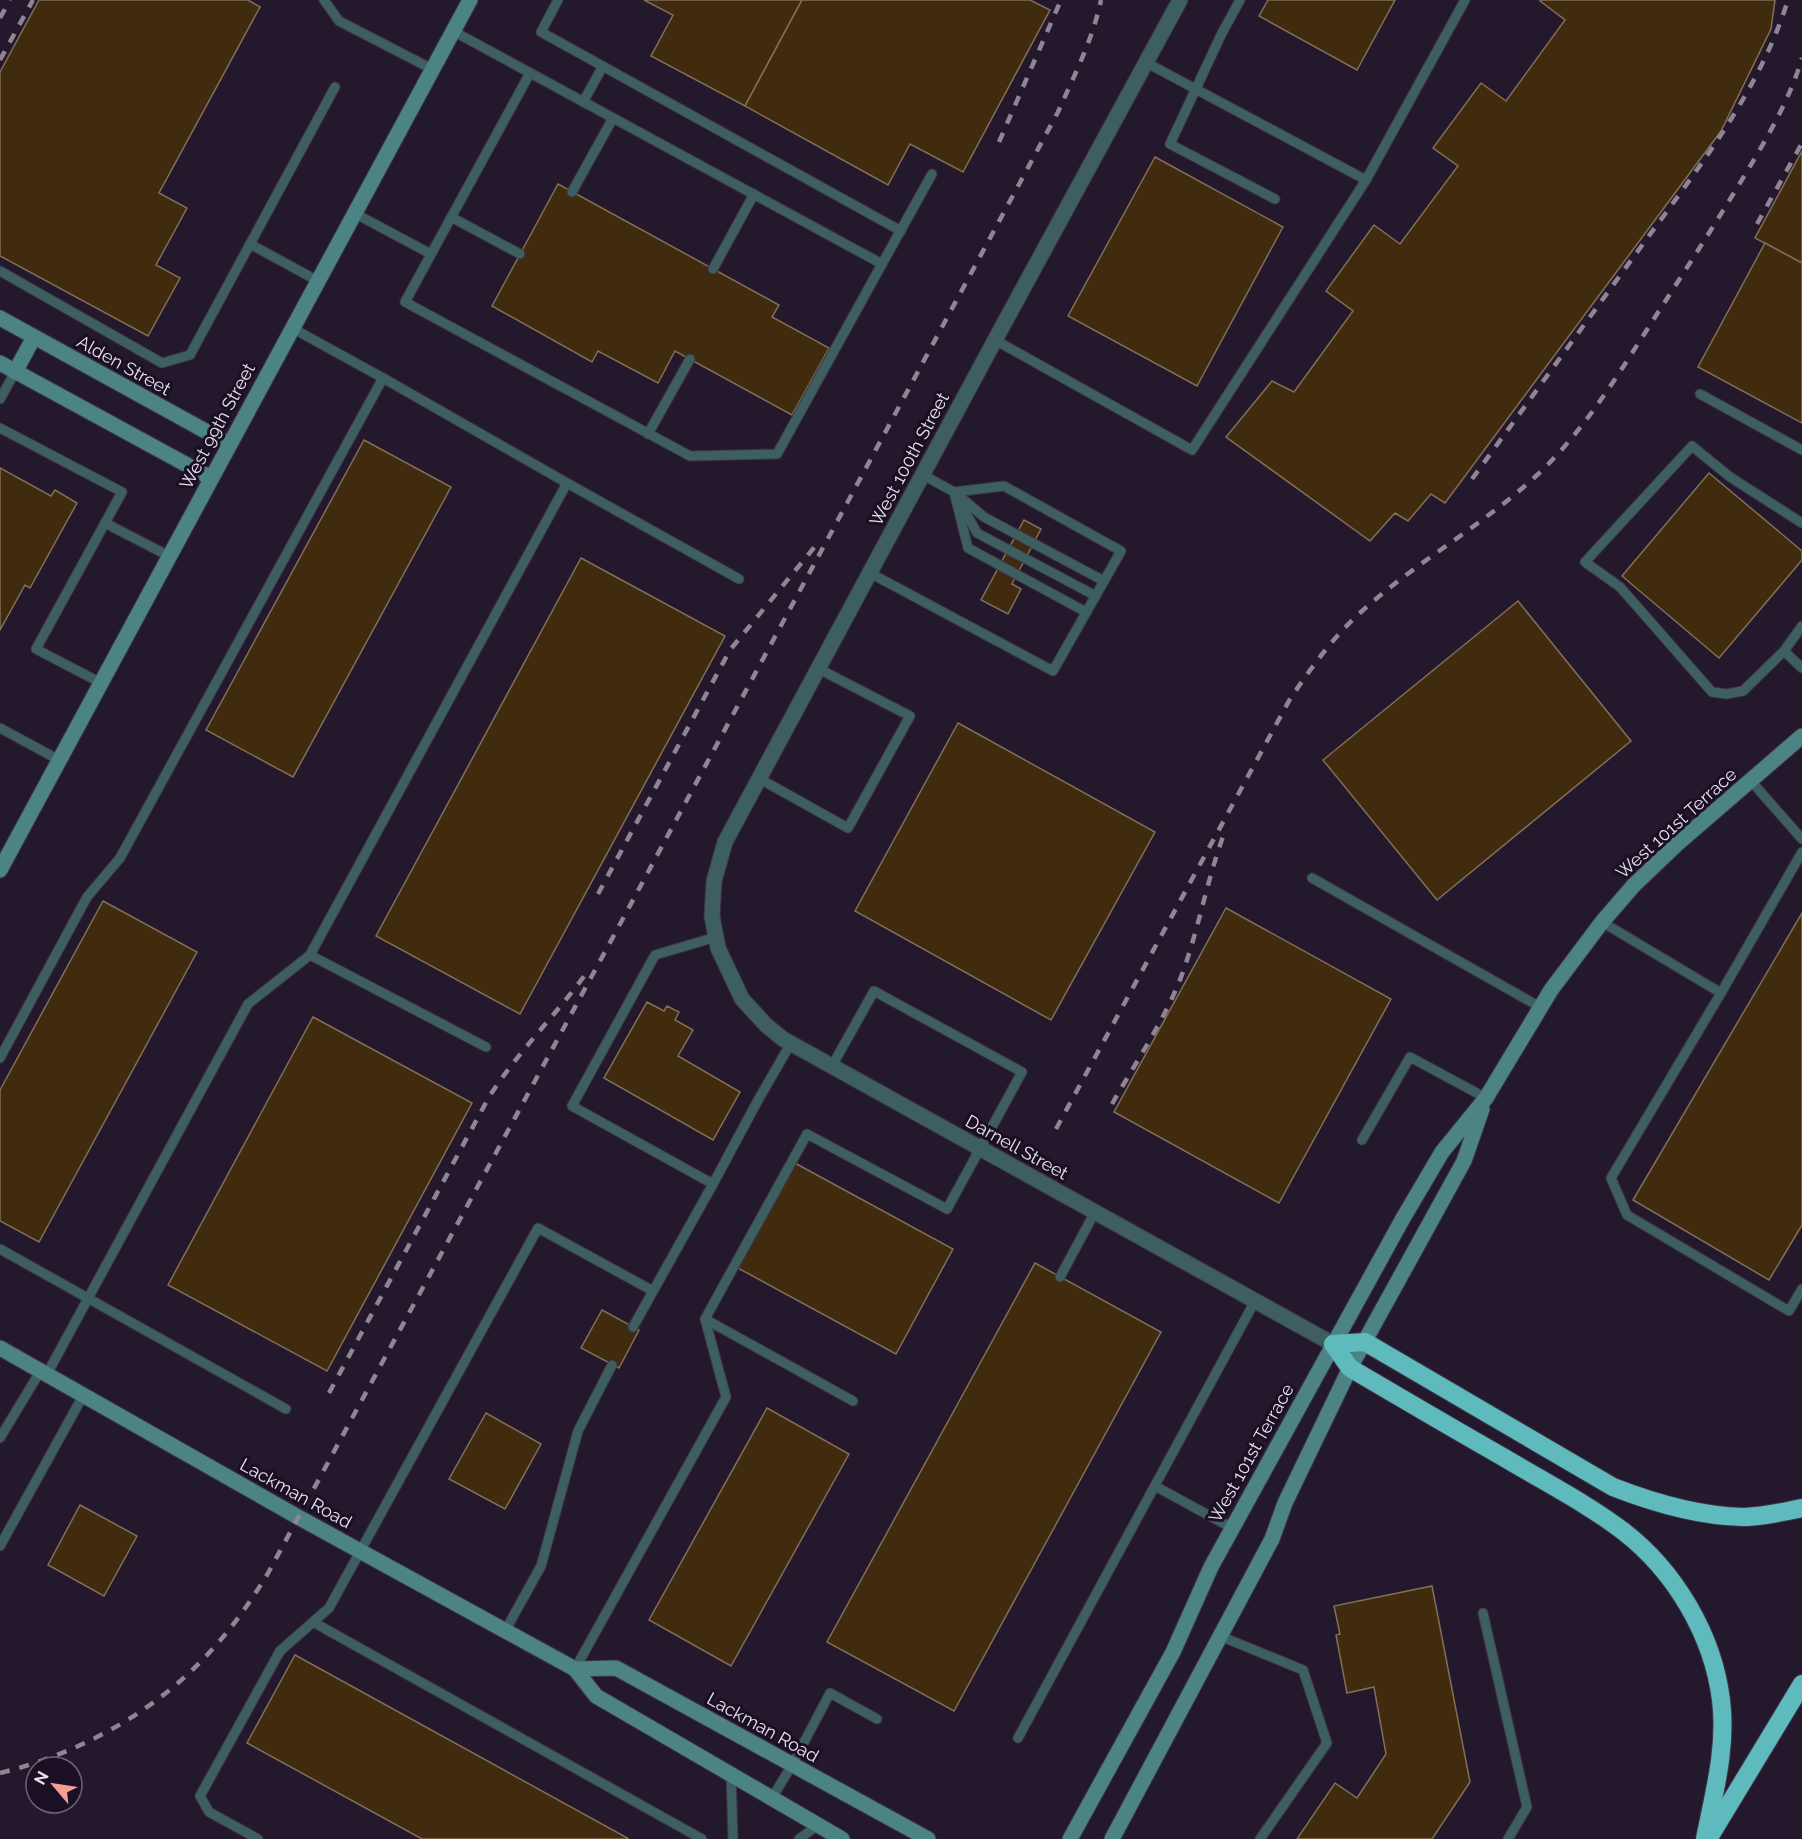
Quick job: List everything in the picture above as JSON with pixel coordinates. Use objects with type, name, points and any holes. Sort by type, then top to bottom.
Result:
[{"type":"highway","points":[[1333,1344],[1365,1342],[1613,1487],[1644,1499],[1710,1515],[1744,1517],[1802,1508]]},
{"type":"highway","points":[[1333,1344],[1350,1368],[1596,1513],[1624,1532],[1672,1581],[1694,1615],[1708,1646],[1721,1699],[1722,1748],[1707,1839]]},
{"type":"highway","points":[[1707,1839],[1802,1684]]},
{"type":"main road","name":"West 99th Street","points":[[0,870],[470,0]]},
{"type":"main road","name":"Alden Street","points":[[0,318],[229,444]]},
{"type":"main road","points":[[15,372],[34,337]]},
{"type":"main road","points":[[0,363],[211,478]]},
{"type":"main road","name":"West 101st Terrace","points":[[1070,1839],[1173,1652],[1211,1567],[1232,1528],[1442,1152],[1486,1098],[1540,1007],[1570,964],[1634,885],[1677,844],[1802,736]]},
{"type":"main road","name":"West 101st Terrace","points":[[1112,1839],[1272,1539],[1286,1503],[1350,1368],[1464,1161],[1486,1098]]},
{"type":"main road","name":"Lackman Road","points":[[0,1348],[575,1669],[596,1696],[842,1839]]},
{"type":"main road","name":"Lackman Road","points":[[575,1669],[616,1668],[928,1839]]},
{"type":"street","name":"West 100th Street","points":[[717,942],[712,916],[714,880],[725,842],[1180,0]]},
{"type":"street","name":"Darnell Street","points":[[717,942],[742,999],[765,1025],[791,1043],[1333,1344]]},
{"type":"lane","points":[[324,0],[339,21],[432,69]]},
{"type":"lane","points":[[558,0],[541,32],[901,231]]},
{"type":"lane","points":[[1240,0],[1170,144],[1275,199]]},
{"type":"lane","points":[[995,340],[1192,450],[1366,180],[1466,0]]},
{"type":"lane","points":[[453,31],[882,264]]},
{"type":"lane","points":[[1147,63],[1366,180]]},
{"type":"lane","points":[[583,102],[603,66]]},
{"type":"lane","points":[[530,73],[405,302],[690,456],[777,454],[932,174]]},
{"type":"lane","points":[[0,271],[162,363],[189,355],[335,87]]},
{"type":"lane","points":[[572,192],[613,118]]},
{"type":"lane","points":[[713,269],[754,194]]},
{"type":"lane","points":[[354,213],[431,254]]},
{"type":"lane","points":[[451,217],[520,254]]},
{"type":"lane","points":[[250,244],[318,281]]},
{"type":"lane","points":[[292,328],[739,579]]},
{"type":"lane","points":[[648,434],[690,359]]},
{"type":"lane","points":[[0,399],[15,372]]},
{"type":"lane","points":[[0,1058],[87,897],[120,858],[383,378]]},
{"type":"lane","points":[[1700,394],[1802,450]]},
{"type":"lane","points":[[0,428],[122,492],[36,649],[101,683]]},
{"type":"lane","points":[[1802,523],[1730,477],[1692,446],[1585,562],[1620,587],[1712,692],[1726,694],[1743,691],[1784,651],[1802,626]]},
{"type":"lane","points":[[923,475],[954,492],[984,517],[1104,581]]},
{"type":"lane","points":[[0,1438],[44,1372],[88,1298],[248,1004],[310,955],[567,483]]},
{"type":"lane","points":[[870,573],[1053,671],[1120,551],[1004,486],[954,492]]},
{"type":"lane","points":[[954,492],[977,534],[1095,596]]},
{"type":"lane","points":[[954,492],[968,548],[1086,612]]},
{"type":"lane","points":[[105,523],[169,556]]},
{"type":"lane","points":[[1784,651],[1802,668]]},
{"type":"lane","points":[[760,779],[848,828],[910,716],[819,669]]},
{"type":"lane","points":[[0,728],[59,760]]},
{"type":"lane","points":[[1751,781],[1802,840]]},
{"type":"lane","points":[[1802,852],[1798,867],[1611,1178],[1628,1215],[1789,1311],[1802,1289]]},
{"type":"lane","points":[[1312,878],[1540,1007]]},
{"type":"lane","points":[[1602,922],[1721,993]]},
{"type":"lane","points":[[713,1184],[572,1106],[655,955],[717,942]]},
{"type":"lane","points":[[310,955],[486,1047]]},
{"type":"lane","points":[[575,1669],[726,1397],[705,1320],[807,1134],[947,1209],[1022,1072],[874,992],[832,1066]]},
{"type":"lane","points":[[633,1327],[791,1043]]},
{"type":"lane","points":[[1362,1140],[1410,1057],[1486,1098]]},
{"type":"lane","points":[[1060,1277],[1095,1212]]},
{"type":"lane","points":[[258,1839],[209,1812],[200,1796],[280,1651],[328,1608],[538,1228],[653,1291]]},
{"type":"lane","points":[[0,1249],[286,1409]]},
{"type":"lane","points":[[1018,1738],[1256,1301]]},
{"type":"lane","points":[[705,1320],[853,1401]]},
{"type":"lane","points":[[505,1631],[541,1566],[578,1431],[612,1365]]},
{"type":"lane","points":[[0,1546],[84,1394]]},
{"type":"lane","points":[[1155,1486],[1232,1528]]},
{"type":"lane","points":[[1483,1613],[1527,1807],[1508,1839]]},
{"type":"lane","points":[[313,1622],[702,1839]]},
{"type":"lane","points":[[1220,1636],[1303,1670],[1327,1743],[1260,1839]]},
{"type":"lane","points":[[772,1798],[830,1693],[878,1719]]},
{"type":"lane","points":[[731,1774],[733,1839]]},
{"type":"lane","points":[[799,1839],[818,1825]]},
{"type":"building","points":[[39,0],[248,0],[260,7],[159,193],[187,208],[156,265],[180,278],[148,336],[0,256],[0,72]]},
{"type":"building","points":[[644,0],[802,0],[745,106],[651,56],[673,15]]},
{"type":"building","points":[[802,0],[1030,0],[1050,10],[963,172],[910,144],[888,185],[745,106]]},
{"type":"building","points":[[1268,0],[1395,0],[1357,70],[1259,16]]},
{"type":"building","points":[[1541,0],[1775,0],[1771,29],[1721,131],[1445,503],[1431,494],[1408,521],[1395,513],[1370,541],[1226,437],[1272,381],[1294,392],[1353,311],[1326,291],[1374,225],[1400,244],[1458,166],[1433,148],[1481,83],[1506,101],[1565,20]]},
{"type":"building","points":[[1802,151],[1802,263],[1755,238]]},
{"type":"building","points":[[1155,157],[1283,227],[1197,386],[1068,316]]},
{"type":"building","points":[[558,184],[779,305],[772,317],[829,348],[792,415],[675,351],[658,383],[598,351],[592,362],[492,306]]},
{"type":"building","points":[[1765,243],[1802,263],[1802,423],[1698,367]]},
{"type":"building","points":[[364,440],[451,487],[293,777],[206,730]]},
{"type":"building","points":[[0,468],[51,496],[55,490],[77,503],[30,588],[25,585],[0,630]]},
{"type":"building","points":[[1709,473],[1802,551],[1802,560],[1719,658],[1622,576]]},
{"type":"building","points":[[1024,520],[1041,529],[1012,584],[1021,589],[1008,614],[981,600]]},
{"type":"building","points":[[581,558],[725,636],[520,1014],[376,936]]},
{"type":"building","points":[[1518,601],[1631,741],[1437,900],[1323,760]]},
{"type":"building","points":[[958,723],[1155,832],[1051,1020],[855,911]]},
{"type":"building","points":[[103,901],[197,952],[39,1242],[0,1221],[0,1090]]},
{"type":"building","points":[[1226,908],[1391,999],[1279,1203],[1114,1112]]},
{"type":"building","points":[[1802,913],[1802,1225],[1769,1280],[1633,1200]]},
{"type":"building","points":[[647,1002],[664,1011],[667,1006],[679,1012],[675,1020],[693,1030],[678,1056],[740,1092],[713,1140],[604,1078]]},
{"type":"building","points":[[313,1017],[472,1103],[327,1371],[168,1285]]},
{"type":"building","points":[[793,1162],[953,1249],[896,1354],[736,1267]]},
{"type":"building","points":[[1035,1263],[1161,1332],[954,1711],[827,1642]]},
{"type":"building","points":[[602,1310],[639,1330],[619,1368],[581,1348]]},
{"type":"building","points":[[767,1408],[849,1454],[731,1666],[649,1620]]},
{"type":"building","points":[[486,1413],[541,1444],[505,1509],[449,1479]]},
{"type":"building","points":[[80,1505],[137,1536],[104,1596],[48,1565]]},
{"type":"building","points":[[1432,1586],[1470,1782],[1432,1839],[1297,1839],[1335,1783],[1357,1798],[1386,1754],[1374,1687],[1347,1693],[1336,1635],[1340,1634],[1334,1606]]},
{"type":"building","points":[[295,1655],[629,1839],[422,1839],[247,1743]]},
{"type":"railway","points":[[0,18],[10,0]]},
{"type":"railway","points":[[0,60],[33,0]]},
{"type":"railway","points":[[999,142],[1061,0]]},
{"type":"railway","points":[[0,1773],[61,1754],[90,1741],[118,1726],[171,1689],[216,1645],[243,1611],[267,1575],[1058,112],[1088,43],[1101,0]]},
{"type":"railway","points":[[1472,479],[1726,128],[1761,66],[1788,0]]},
{"type":"railway","points":[[1056,1129],[1290,699],[1314,664],[1361,612],[1515,494],[1536,476],[1574,435],[1624,365],[1740,184],[1779,114],[1802,58]]},
{"type":"railway","points":[[1757,224],[1802,143]]},
{"type":"railway","points":[[598,894],[730,650],[817,544]]},
{"type":"railway","points":[[1112,1104],[1152,1036],[1178,984],[1224,834]]},
{"type":"railway","points":[[329,1393],[489,1097],[511,1065],[585,975]]}]
